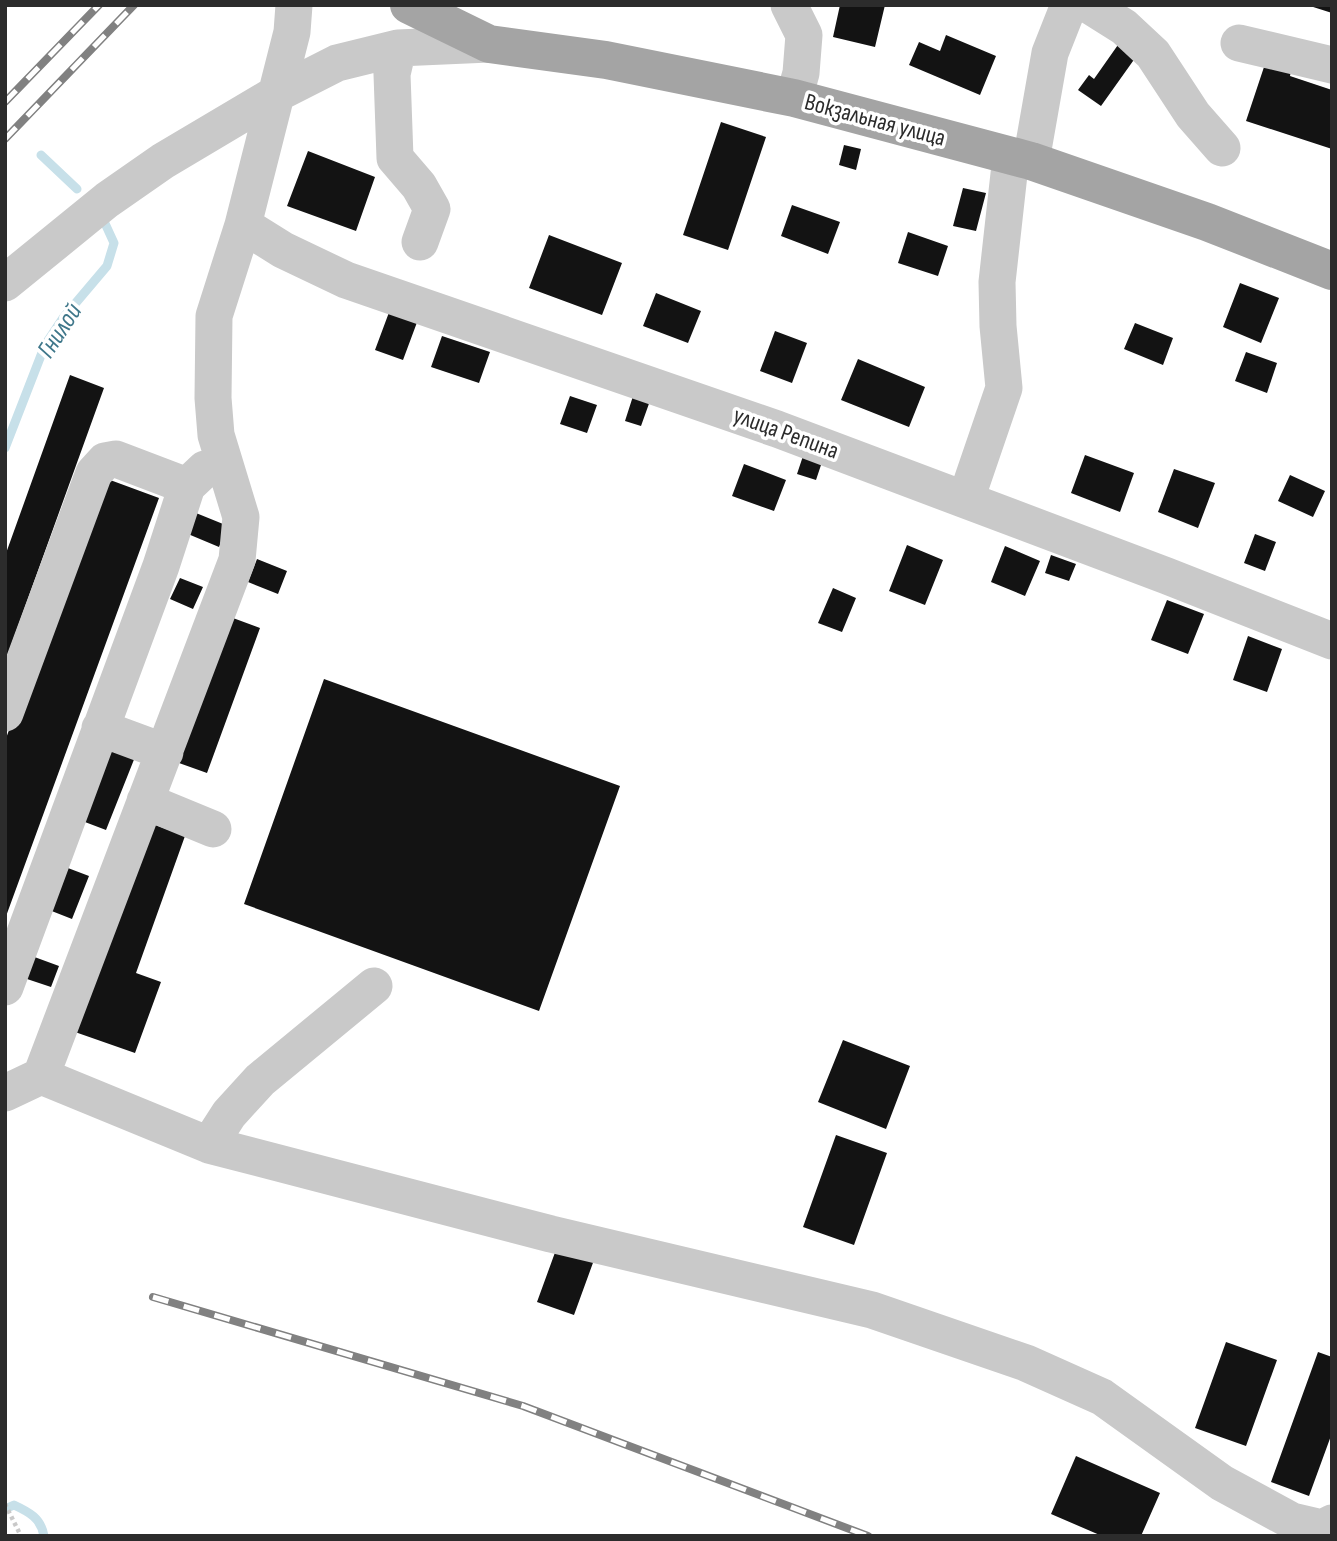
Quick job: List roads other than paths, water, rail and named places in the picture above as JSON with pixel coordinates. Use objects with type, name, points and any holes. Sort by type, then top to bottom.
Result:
[{"type":"main road","name":"Вокзальная улица","points":[[409,5],[489,44],[606,60],[794,98],[1021,159],[1207,222],[1332,271]]},
{"type":"street","points":[[5,1093],[41,1076],[237,559],[241,517],[216,435],[213,398],[214,316],[243,225],[292,32],[294,5]]},
{"type":"street","points":[[789,5],[804,34],[801,73],[794,98]]},
{"type":"street","points":[[966,499],[1004,388],[998,326],[998,282],[1021,159],[1050,53],[1069,5]]},
{"type":"street","points":[[1089,5],[1124,27],[1153,54],[1193,115],[1223,148]]},
{"type":"street","points":[[1239,43],[1332,65]]},
{"type":"street","points":[[5,283],[107,200],[163,161],[276,94],[337,63],[398,48],[489,44]]},
{"type":"street","points":[[398,48],[392,74],[395,158],[419,186],[432,209],[420,242]]},
{"type":"street","name":"улица Репина","points":[[243,225],[283,250],[346,280],[777,429],[1332,641]]},
{"type":"street","points":[[5,987],[161,566],[187,486],[221,453]]},
{"type":"street","points":[[5,713],[94,473],[105,461],[116,459],[187,486]]},
{"type":"street","points":[[100,728],[165,752]]},
{"type":"street","points":[[145,802],[214,829]]},
{"type":"street","points":[[209,1145],[229,1114],[260,1080],[374,986]]},
{"type":"street","points":[[41,1076],[209,1145],[551,1234],[872,1310],[1026,1363],[1102,1397],[1222,1483],[1292,1521],[1322,1528],[1332,1523]]},
{"type":"waterway","name":"Гнилой","points":[[41,155],[77,189]]},
{"type":"waterway","name":"Гнилой","points":[[5,448],[45,345],[63,318],[107,266],[114,243],[103,219]]},
{"type":"waterway","name":"Гнилой","points":[[5,1509],[14,1505],[29,1513],[37,1520],[44,1536]]},
{"type":"railway","points":[[5,102],[99,5]]},
{"type":"railway","points":[[5,139],[134,5]]},
{"type":"railway","points":[[153,1297],[523,1406],[868,1536]]}]
